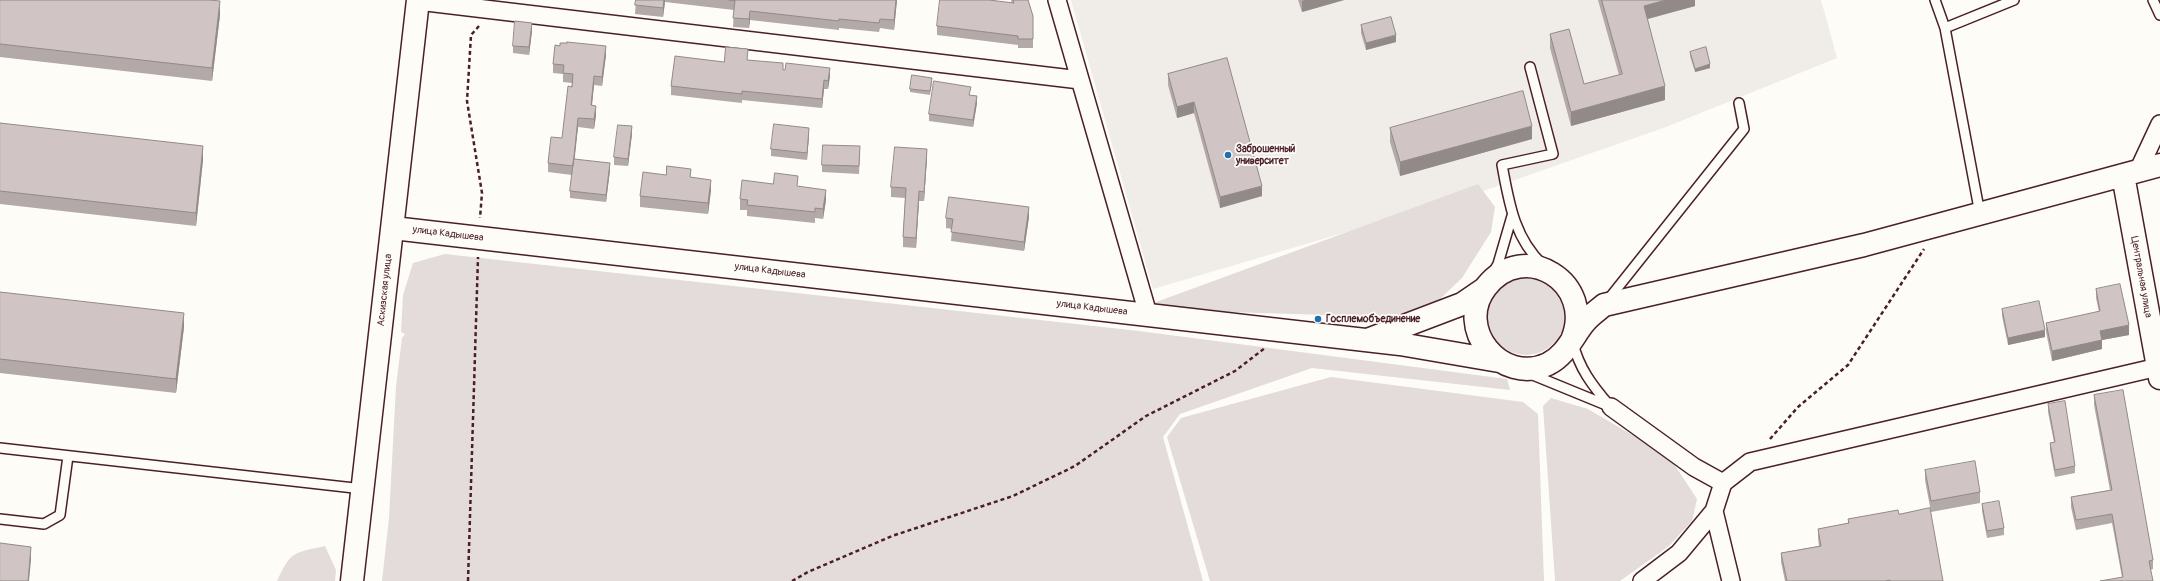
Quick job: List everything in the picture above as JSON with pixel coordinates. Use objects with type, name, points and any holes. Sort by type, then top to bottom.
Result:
[{"type":"street","points":[[418,0],[1080,80]]},
{"type":"street","name":"Аскизская улица","points":[[352,581],[418,0]]},
{"type":"street","points":[[1057,0],[1148,314]]},
{"type":"street","points":[[2131,173],[2160,124]]},
{"type":"street","points":[[1484,289],[1475,312],[1476,328],[1482,344],[1507,364],[1532,369],[1548,364],[1562,354],[1584,323],[1604,305],[1864,245],[1980,215],[2160,165]]},
{"type":"street","name":"Центральная улица","points":[[2131,173],[2159,372]]},
{"type":"street","name":"улица Кадышева","points":[[393,228],[1400,344],[1507,364]]},
{"type":"street","points":[[1367,340],[1462,304],[1484,289],[1494,278],[1514,268],[1530,266],[1558,277],[1604,305]]},
{"type":"street","points":[[1558,277],[1573,295],[1577,310],[1577,326],[1572,340]]},
{"type":"street","points":[[1642,581],[1679,553],[1714,511],[1723,483],[1750,462],[2159,372]]},
{"type":"street","points":[[1611,407],[1694,467],[1723,483]]},
{"type":"street","points":[[1714,511],[1731,581]]},
{"type":"lane","points":[[1935,0],[1945,28],[1980,215]]},
{"type":"lane","points":[[1945,28],[2014,0]]},
{"type":"lane","points":[[2153,0],[2160,15]]},
{"type":"lane","points":[[1530,67],[1553,154],[1502,165],[1512,216],[1535,257],[1558,277]]},
{"type":"lane","points":[[1604,305],[1744,129],[1739,103]]},
{"type":"lane","points":[[1484,289],[1498,264],[1512,216]]},
{"type":"lane","points":[[1572,340],[1576,358],[1589,383],[1611,407]]},
{"type":"lane","points":[[1507,364],[1611,407]]},
{"type":"lane","points":[[0,448],[363,489]]},
{"type":"lane","points":[[0,519],[44,524],[60,515],[68,456]]},
{"type":"path","points":[[468,581],[479,238],[482,192],[467,101],[471,35],[494,10]]},
{"type":"path","points":[[1769,440],[1798,407],[1848,365],[1940,225]]},
{"type":"path","points":[[792,581],[808,572],[892,536],[1013,496],[1075,466],[1146,416],[1235,371],[1288,331]]},
{"type":"shaded area","points":[[1071,0],[1821,0],[1837,58],[1666,127],[1469,196],[1153,289]]},
{"type":"shaded area","points":[[1478,184],[1495,207],[1491,232],[1462,278],[1440,299],[1393,317],[1161,310],[1148,305]]},
{"type":"shaded area","points":[[445,254],[1139,331],[1507,379],[1510,390],[1312,368],[1180,414],[1163,437],[1203,581],[382,581],[389,518],[396,386],[402,338],[405,334],[401,332],[403,295],[413,263]]},
{"type":"shaded area","points":[[1526,277],[1541,280],[1553,289],[1562,301],[1565,316],[1562,331],[1553,343],[1541,352],[1526,355],[1511,352],[1499,343],[1490,331],[1487,316],[1490,301],[1499,289],[1511,280]]},
{"type":"shaded area","points":[[1331,377],[1523,402],[1538,414],[1544,581],[1210,581],[1167,437],[1181,418]]},
{"type":"shaded area","points":[[1551,398],[1588,409],[1634,436],[1674,464],[1697,499],[1692,521],[1669,546],[1620,581],[1555,581],[1543,406]]},
{"type":"shaded area","points":[[325,546],[336,570],[335,581],[277,581],[286,564],[294,555],[299,552]]},
{"type":"building","points":[[0,0],[220,1],[212,68],[0,44]]},
{"type":"building","points":[[636,0],[664,0],[663,8],[635,5]]},
{"type":"building","points":[[729,0],[896,0],[894,20],[880,19],[879,23],[839,19],[839,21],[750,11],[749,19],[733,18],[735,1]]},
{"type":"building","points":[[940,0],[989,0],[1014,3],[1013,0],[1028,0],[1033,16],[1033,39],[1018,39],[1018,36],[937,26]]},
{"type":"building","points":[[1602,0],[1666,0],[1644,6],[1665,86],[1571,112],[1550,34],[1569,29],[1584,84],[1622,74]]},
{"type":"building","points":[[1391,17],[1396,35],[1366,43],[1361,25]]},
{"type":"building","points":[[515,21],[532,23],[529,47],[513,46]]},
{"type":"building","points":[[567,42],[606,46],[602,77],[594,76],[591,105],[596,106],[594,119],[578,118],[573,166],[548,163],[551,137],[562,138],[568,86],[572,87],[573,74],[563,73],[564,65],[553,64],[555,45],[560,46],[560,43]]},
{"type":"building","points":[[726,47],[748,49],[747,60],[783,63],[783,70],[785,70],[786,63],[830,68],[828,81],[824,80],[822,99],[742,91],[742,94],[671,86],[675,56],[724,62]]},
{"type":"building","points":[[1706,47],[1710,64],[1695,69],[1690,52]]},
{"type":"building","points":[[1227,58],[1262,186],[1220,197],[1194,102],[1177,107],[1168,74]]},
{"type":"building","points":[[912,75],[932,78],[930,91],[910,89]]},
{"type":"building","points":[[934,81],[971,87],[969,95],[977,96],[973,120],[929,114]]},
{"type":"building","points":[[1523,91],[1532,126],[1400,162],[1390,128]]},
{"type":"building","points":[[0,123],[203,146],[196,213],[0,191]]},
{"type":"building","points":[[774,124],[809,128],[807,153],[771,149]]},
{"type":"building","points":[[618,125],[632,126],[628,159],[614,157]]},
{"type":"building","points":[[823,145],[860,146],[859,166],[822,165]]},
{"type":"building","points":[[895,147],[927,149],[924,192],[919,191],[916,238],[903,237],[906,188],[891,187]]},
{"type":"building","points":[[574,159],[610,163],[606,195],[570,191]]},
{"type":"building","points":[[667,166],[691,169],[690,177],[711,180],[708,203],[640,196],[643,172],[666,175]]},
{"type":"building","points":[[775,173],[798,176],[797,186],[826,190],[823,209],[815,208],[815,212],[747,205],[748,200],[740,199],[742,180],[773,184]]},
{"type":"building","points":[[949,197],[1029,207],[1024,242],[951,232],[953,219],[946,218]]},
{"type":"building","points":[[2120,284],[2129,325],[2100,331],[2102,340],[2052,351],[2046,323],[2100,311],[2096,289]]},
{"type":"building","points":[[0,292],[184,313],[176,379],[0,359]]},
{"type":"building","points":[[2039,301],[2045,330],[2008,338],[2002,309]]},
{"type":"building","points":[[2123,390],[2153,560],[2149,561],[2153,581],[2100,581],[2123,577],[2112,514],[2076,520],[2071,497],[2112,490],[2094,395]]},
{"type":"building","points":[[2065,401],[2075,466],[2055,470],[2050,443],[2055,442],[2048,404]]},
{"type":"building","points":[[1975,461],[1980,492],[1931,501],[1925,470]]},
{"type":"building","points":[[1999,501],[2004,528],[1987,531],[1982,504]]},
{"type":"building","points":[[1930,508],[1943,581],[1787,581],[1781,553],[1821,546],[1818,529],[1849,523],[1848,519],[1898,510],[1899,514]]},
{"type":"building","points":[[0,543],[31,547],[28,581],[0,581]]},
{"type":"place","name":"Заброшенный университет","points":[[1228,155]]},
{"type":"place","name":"Госплемобъединение","points":[[1318,319]]}]
